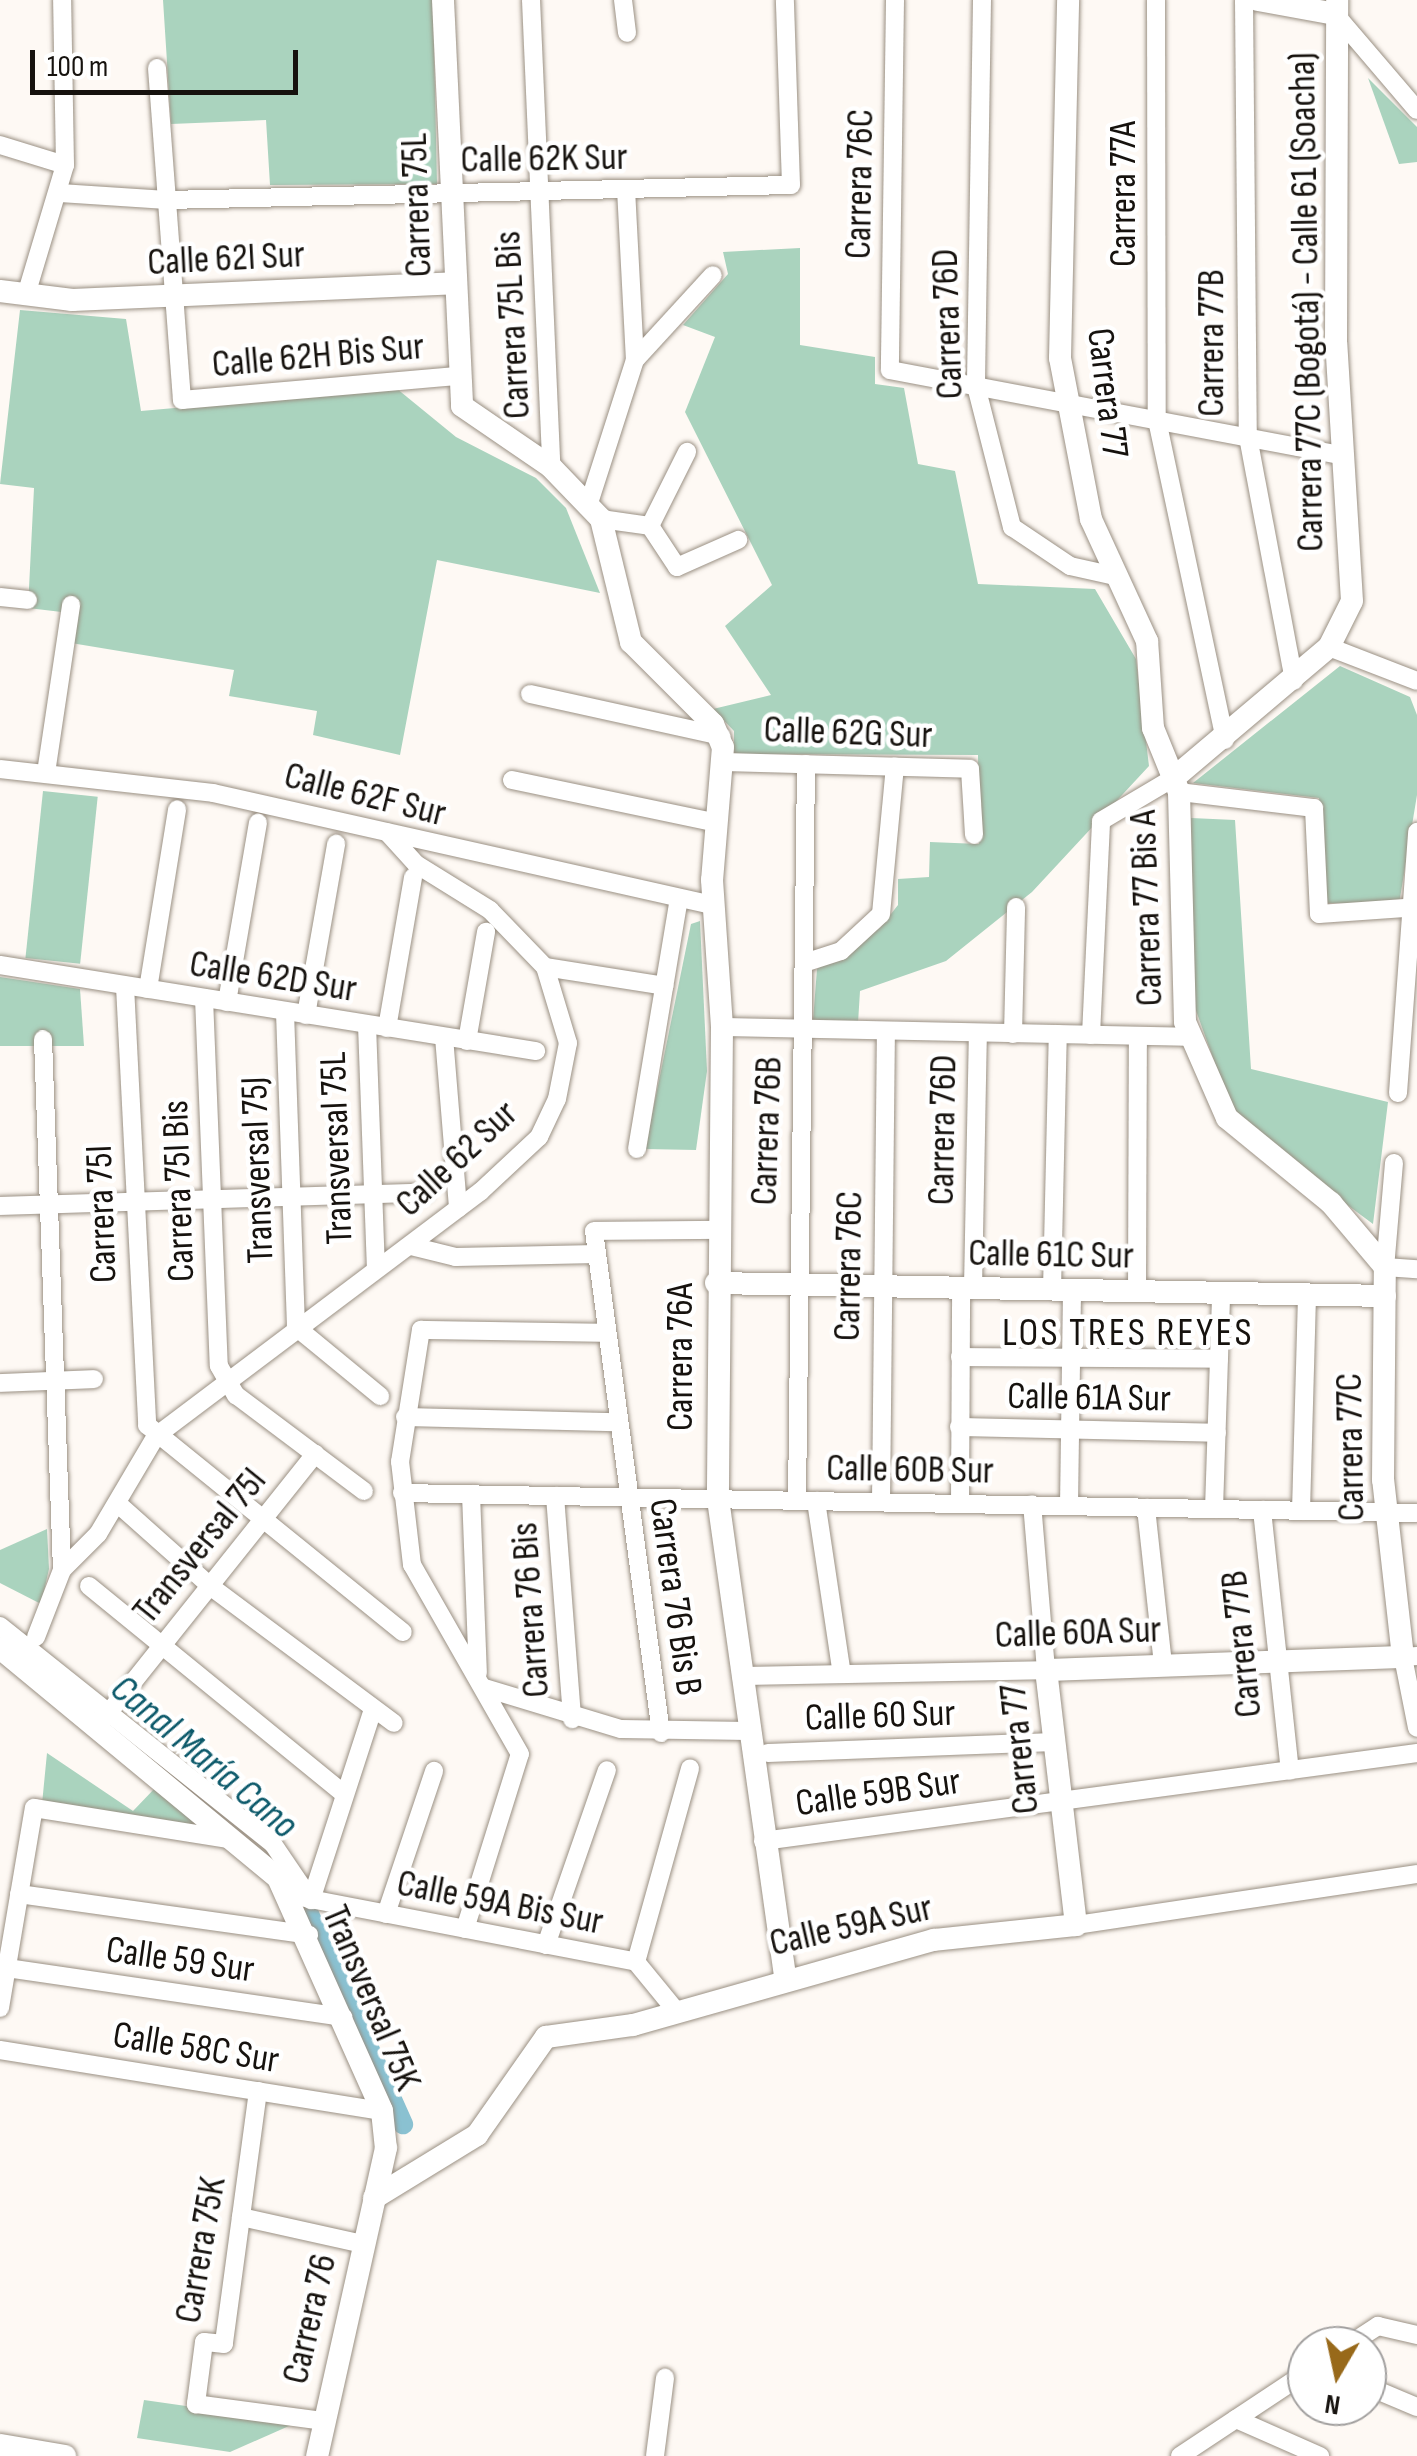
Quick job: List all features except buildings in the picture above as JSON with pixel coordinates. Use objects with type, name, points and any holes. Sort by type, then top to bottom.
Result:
[{"type":"street","name":"Carrera 75L","points":[[443,0],[462,406],[551,467]]},
{"type":"street","name":"Carrera 75L Bis","points":[[531,0],[551,467]]},
{"type":"street","points":[[623,0],[627,33]]},
{"type":"street","name":"Calle 62K Sur","points":[[60,193],[167,200],[791,185],[785,0]]},
{"type":"street","name":"Carrera 76C","points":[[894,0],[890,370],[976,386]]},
{"type":"street","name":"Carrera 76D","points":[[982,0],[976,386],[1012,527],[1070,566],[1115,576]]},
{"type":"street","name":"Carrera 77","points":[[1068,0],[1066,403],[1091,518],[1147,641],[1153,728],[1177,784]]},
{"type":"street","name":"Carrera 77A","points":[[1156,0],[1157,420],[1225,740]]},
{"type":"street","name":"Carrera 77B","points":[[1244,0],[1248,437],[1294,681]]},
{"type":"street","points":[[1258,0],[1336,7],[1417,110]]},
{"type":"street","points":[[26,295],[66,166],[57,1]]},
{"type":"street","name":"Carrera 77C (Bogotá) - Calle 61 (Soacha)","points":[[1329,647],[1352,601],[1341,455],[1336,7]]},
{"type":"street","points":[[157,68],[174,296]]},
{"type":"street","points":[[0,145],[66,166]]},
{"type":"street","points":[[626,189],[636,360],[595,511],[630,642],[721,736]]},
{"type":"street","points":[[636,360],[713,275]]},
{"type":"street","name":"Calle 62I Sur","points":[[0,291],[26,295],[174,296],[455,283]]},
{"type":"street","name":"Calle 62H Bis Sur","points":[[174,296],[182,400],[459,376]]},
{"type":"street","points":[[976,386],[1341,455]]},
{"type":"street","points":[[650,526],[687,452]]},
{"type":"street","points":[[551,467],[595,511],[650,526],[668,564],[684,566],[738,540]]},
{"type":"street","points":[[0,597],[28,600]]},
{"type":"street","points":[[46,774],[71,604]]},
{"type":"street","points":[[1091,1035],[1101,821],[1177,784],[1329,647],[1395,668],[1417,681]]},
{"type":"street","name":"Calle 62G Sur","points":[[530,694],[721,736]]},
{"type":"street","name":"Carrera 76A","points":[[721,736],[724,762],[712,905],[722,1028],[716,1283],[718,1499],[763,1842],[785,1976]]},
{"type":"street","name":"Calle 62G Sur","points":[[724,762],[970,769],[974,835]]},
{"type":"street","name":"Carrera 76B","points":[[806,764],[795,1285],[806,1501],[841,1668]]},
{"type":"street","points":[[804,963],[842,951],[882,914],[895,766]]},
{"type":"street","name":"Calle 62F Sur","points":[[0,769],[213,793],[712,905]]},
{"type":"street","points":[[512,780],[717,822]]},
{"type":"street","points":[[1177,784],[1314,808],[1319,914],[1405,908]]},
{"type":"street","name":"Carrera 77 Bis A","points":[[1177,784],[1189,1038]]},
{"type":"street","points":[[148,989],[177,810]]},
{"type":"street","points":[[227,1002],[258,823]]},
{"type":"street","points":[[386,832],[416,864],[490,910],[545,967],[665,986]]},
{"type":"street","points":[[1398,1093],[1405,908],[1417,832]]},
{"type":"street","points":[[306,1015],[336,844]]},
{"type":"street","points":[[387,1028],[414,877]]},
{"type":"street","points":[[638,1149],[679,898]]},
{"type":"street","name":"Carrera 76D","points":[[1013,1034],[1016,907]]},
{"type":"street","points":[[467,1041],[486,932]]},
{"type":"street","name":"Calle 62D Sur","points":[[0,965],[536,1051]]},
{"type":"street","name":"Calle 62 Sur","points":[[156,1436],[296,1327],[411,1246],[539,1137],[557,1099],[568,1043],[545,967]]},
{"type":"street","name":"Carrera 75I","points":[[125,986],[142,1409],[156,1436]]},
{"type":"street","name":"Carrera 75I Bis","points":[[204,998],[225,1380]]},
{"type":"street","name":"Transversal 75J","points":[[285,1012],[296,1327]]},
{"type":"street","name":"Transversal 75L","points":[[368,1025],[376,1268]]},
{"type":"street","points":[[722,1028],[1189,1038],[1226,1118],[1331,1203],[1385,1267],[1417,1268]]},
{"type":"street","name":"Carrera 76C","points":[[882,1502],[880,1286],[886,1031]]},
{"type":"street","name":"Carrera 76D","points":[[960,1504],[960,1357],[967,1288],[978,1033]]},
{"type":"street","points":[[1058,1034],[1062,1290],[1070,1358],[1069,1506]]},
{"type":"street","points":[[1137,1292],[1138,1036]]},
{"type":"street","points":[[444,1037],[458,1208]]},
{"type":"street","points":[[43,1039],[62,1570]]},
{"type":"street","name":"Carrera 77C","points":[[1394,1163],[1385,1267],[1384,1512],[1410,1657],[1417,1728]]},
{"type":"street","name":"Calle 62 Sur","points":[[0,1206],[425,1194]]},
{"type":"street","name":"Carrera 76 Bis B","points":[[661,1733],[594,1231],[717,1230]]},
{"type":"street","points":[[411,1246],[456,1257],[597,1254]]},
{"type":"street","name":"Calle 61C Sur","points":[[716,1283],[1385,1296]]},
{"type":"street","points":[[1214,1509],[1221,1293]]},
{"type":"street","points":[[1302,1511],[1307,1295]]},
{"type":"street","points":[[296,1327],[380,1396]]},
{"type":"street","points":[[465,1929],[520,1754],[412,1565],[402,1493],[404,1417],[421,1330],[606,1333]]},
{"type":"street","points":[[960,1357],[1219,1358]]},
{"type":"street","points":[[0,1382],[94,1379]]},
{"type":"street","points":[[225,1380],[364,1492]]},
{"type":"street","points":[[404,1417],[617,1422]]},
{"type":"street","name":"Calle 61A Sur","points":[[959,1427],[1216,1433]]},
{"type":"street","points":[[36,1638],[62,1570],[117,1503],[156,1436],[403,1632]]},
{"type":"street","name":"Transversal 75I","points":[[104,1719],[314,1454]]},
{"type":"street","name":"Calle 60B Sur","points":[[402,1493],[1417,1513]]},
{"type":"street","points":[[470,1494],[481,1680]]},
{"type":"street","name":"Carrera 76 Bis","points":[[555,1496],[572,1719]]},
{"type":"street","points":[[117,1503],[210,1586],[372,1712],[394,1723]]},
{"type":"street","name":"Carrera 77","points":[[1032,1506],[1046,1670],[1076,1925]]},
{"type":"street","points":[[1146,1508],[1162,1666]]},
{"type":"street","name":"Carrera 77B","points":[[1262,1510],[1290,1770]]},
{"type":"street","points":[[89,1586],[160,1648],[343,1793]]},
{"type":"street","points":[[0,1626],[104,1719],[273,1844],[300,1897]]},
{"type":"street","name":"Transversal 75K","points":[[0,1648],[104,1719],[300,1897],[309,1935],[382,2111],[386,2148],[374,2198]]},
{"type":"street","name":"Calle 60A Sur","points":[[741,1676],[841,1668],[1046,1670],[1410,1657]]},
{"type":"street","points":[[481,1680],[572,1719],[661,1733],[748,1731]]},
{"type":"street","points":[[300,1897],[372,1712]]},
{"type":"street","name":"Calle 60 Sur","points":[[768,1753],[1054,1742]]},
{"type":"street","name":"Calle 59B Sur","points":[[763,1842],[1417,1754]]},
{"type":"street","points":[[636,1962],[690,1768]]},
{"type":"street","points":[[546,1944],[607,1770]]},
{"type":"street","points":[[386,1914],[434,1771]]},
{"type":"street","points":[[0,2008],[34,1808],[243,1842]]},
{"type":"street","name":"Calle 59A Sur","points":[[374,2198],[477,2135],[546,2037],[677,2012],[785,1976],[934,1940],[1076,1925],[1417,1874]]},
{"type":"street","points":[[20,1894],[309,1935]]},
{"type":"street","name":"Calle 59A Bis Sur","points":[[300,1897],[636,1962],[677,2012]]},
{"type":"street","name":"Calle 59 Sur","points":[[7,1968],[343,2017]]},
{"type":"street","name":"Calle 58C Sur","points":[[0,2050],[382,2111]]},
{"type":"street","name":"Carrera 75K","points":[[258,2091],[224,2344],[204,2342],[196,2404],[323,2421]]},
{"type":"street","name":"Carrera 76","points":[[317,2456],[374,2198]]},
{"type":"street","points":[[241,2217],[363,2244]]},
{"type":"street","points":[[1387,2328],[1417,2334]]},
{"type":"street","points":[[655,2456],[665,2378]]},
{"type":"street","points":[[1180,2456],[1287,2385]]},
{"type":"street","points":[[1387,2394],[1417,2407]]},
{"type":"street","points":[[1236,2419],[1320,2456]]},
{"type":"street","points":[[0,2445],[65,2456]]},
{"type":"green space","points":[[163,0],[433,0],[437,184],[270,185],[266,120],[171,124]]},
{"type":"green space","points":[[1368,78],[1417,127],[1417,162],[1399,164]]},
{"type":"green space","points":[[800,248],[800,345],[875,357],[875,384],[904,388],[918,464],[955,471],[978,584],[1095,589],[1136,659],[1149,766],[1032,892],[946,961],[860,991],[858,1023],[813,1021],[817,969],[880,928],[898,905],[898,879],[929,877],[930,842],[979,844],[978,755],[734,754],[734,731],[713,709],[771,695],[725,626],[772,585],[685,412],[715,337],[683,325],[728,274],[723,252]]},
{"type":"green space","points":[[20,310],[126,319],[141,411],[396,388],[456,437],[536,478],[566,508],[600,593],[437,560],[400,755],[313,735],[317,711],[229,696],[234,670],[65,642],[70,613],[28,608],[34,488],[0,484]]},
{"type":"green space","points":[[1340,666],[1410,697],[1417,715],[1417,795],[1399,904],[1327,903],[1319,798],[1193,783]]},
{"type":"green space","points":[[43,791],[98,797],[80,964],[25,958]]},
{"type":"green space","points":[[1191,818],[1235,820],[1251,1069],[1388,1102],[1373,1224],[1236,1122],[1194,1005]]},
{"type":"green space","points":[[700,921],[707,1071],[696,1150],[645,1149],[691,924]]},
{"type":"green space","points":[[0,977],[80,989],[84,1046],[0,1046]]},
{"type":"green space","points":[[47,1529],[49,1569],[41,1604],[0,1583],[0,1550]]},
{"type":"green space","points":[[47,1753],[133,1811],[156,1787],[208,1832],[42,1804]]},
{"type":"green space","points":[[144,2400],[298,2422],[230,2452],[137,2438]]},
{"type":"waterway","name":"Canal María Cano","points":[[297,1887],[403,2124]]},
{"type":"district","name":"LOS TRES REYES","points":[[1128,1333]]}]
